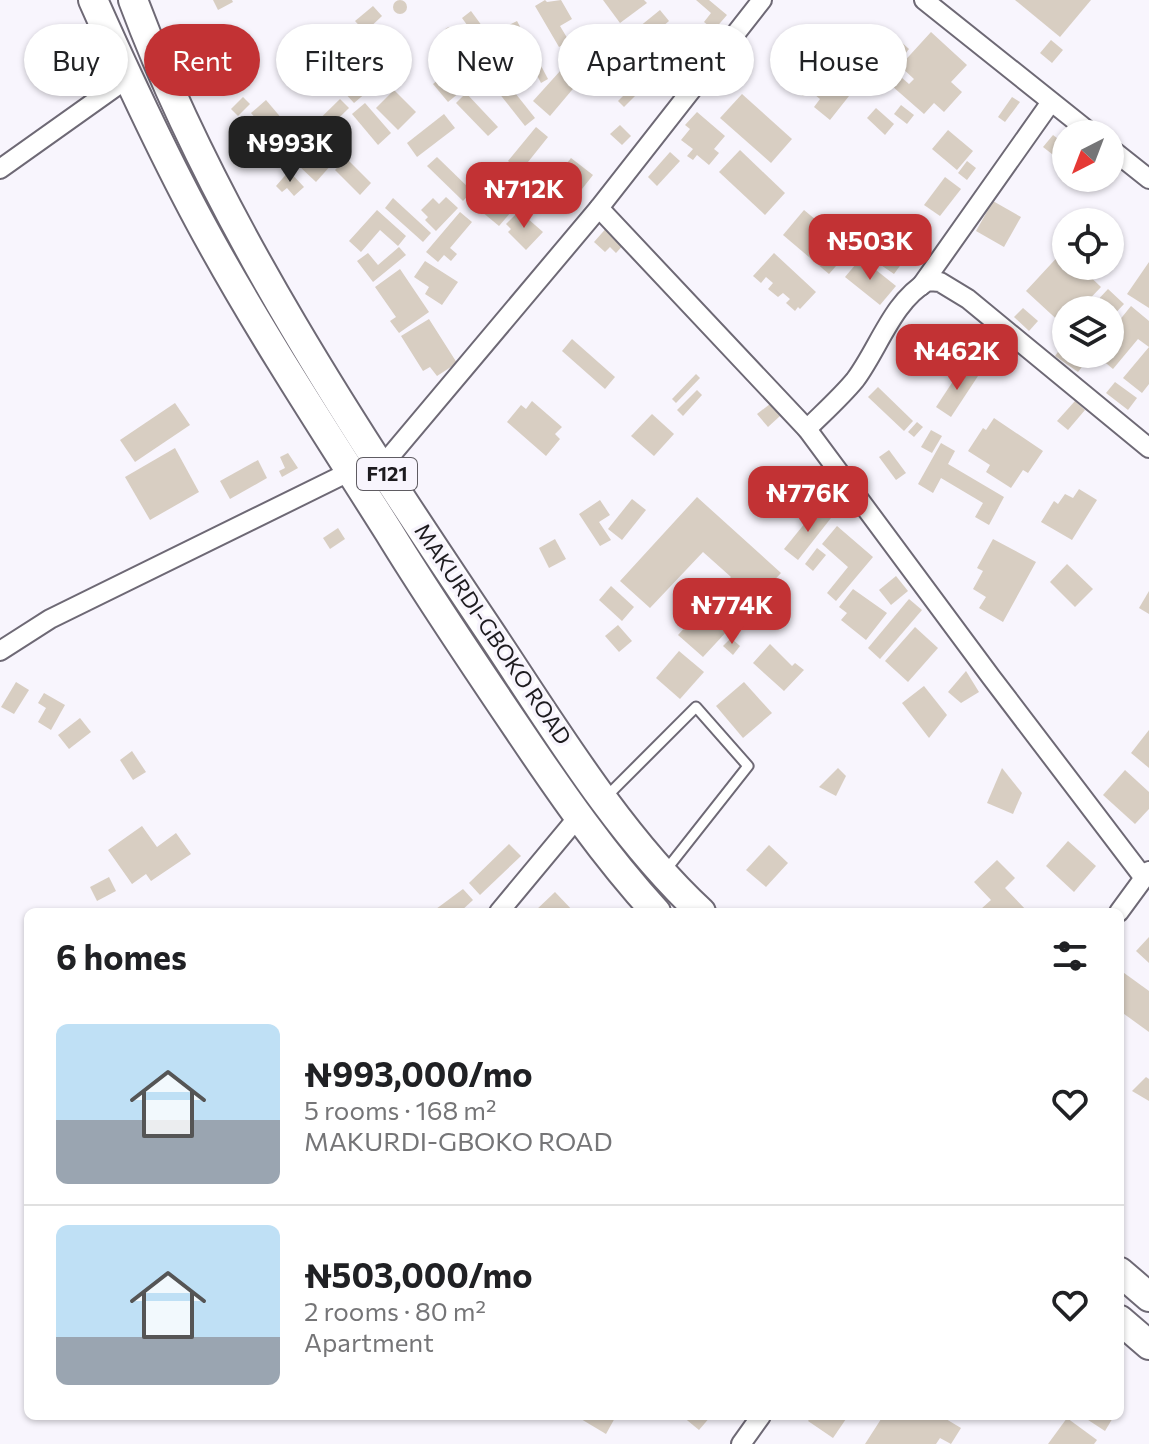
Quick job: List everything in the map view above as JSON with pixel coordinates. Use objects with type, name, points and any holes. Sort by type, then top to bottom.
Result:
[{"type":"main road","name":"F121","points":[[93,0],[104,24]]},
{"type":"main road","name":"MAKURDI-GBOKO ROAD","points":[[133,0],[155,60],[239,228],[300,335],[476,611],[605,799],[663,873],[684,907]]},
{"type":"main road","name":"F121","points":[[128,78],[212,244],[436,608],[578,817],[617,869],[652,908]]},
{"type":"main road","points":[[1124,1275],[1149,1297]]},
{"type":"main road","points":[[1124,1323],[1149,1345]]},
{"type":"street","points":[[382,466],[599,208],[762,0]]},
{"type":"street","points":[[924,0],[1074,120]]},
{"type":"street","points":[[0,169],[103,96]]},
{"type":"street","points":[[807,429],[855,379],[884,329],[921,286],[1051,102]]},
{"type":"street","points":[[1124,159],[1149,179]]},
{"type":"street","points":[[599,208],[807,429],[1000,690],[1147,874],[1122,908]]},
{"type":"street","points":[[921,286],[928,281],[940,282],[968,299],[1149,448]]},
{"type":"street","points":[[0,651],[50,619],[351,471]]},
{"type":"street","points":[[502,908],[578,817]]},
{"type":"street","points":[[749,1441],[759,1420]]},
{"type":"lane","points":[[605,799],[696,707],[748,766],[663,873]]},
{"type":"building","points":[[213,0],[232,0],[233,2],[218,10]]},
{"type":"building","points":[[400,0],[407,7],[400,14],[393,7]]},
{"type":"building","points":[[545,0],[561,0],[572,19],[558,24],[558,45],[535,6]]},
{"type":"building","points":[[603,0],[644,0],[647,3],[620,23]]},
{"type":"building","points":[[696,0],[709,0],[727,15],[719,24],[706,24],[704,22],[711,13]]},
{"type":"building","points":[[1015,0],[1091,0],[1060,37]]},
{"type":"building","points":[[373,6],[382,16],[374,24],[358,24],[355,21]]},
{"type":"building","points":[[660,10],[669,21],[666,24],[643,24]]},
{"type":"building","points":[[471,11],[481,24],[466,24],[462,18]]},
{"type":"building","points":[[931,32],[967,65],[951,82],[962,92],[944,112],[934,103],[924,114],[903,96],[907,96],[907,82],[909,84],[914,79],[907,72],[907,58]]},
{"type":"building","points":[[1051,40],[1063,50],[1052,63],[1040,53]]},
{"type":"building","points":[[542,68],[548,79],[542,82]]},
{"type":"building","points":[[558,73],[558,96],[567,96],[550,116],[533,101],[542,96],[542,91]]},
{"type":"building","points":[[348,96],[362,96],[354,103]]},
{"type":"building","points":[[388,96],[400,96],[416,112],[398,130],[376,108]]},
{"type":"building","points":[[463,96],[469,96],[498,127],[488,136],[456,103]]},
{"type":"building","points":[[501,96],[518,96],[535,118],[525,126]]},
{"type":"building","points":[[623,96],[635,96],[624,107],[618,101]]},
{"type":"building","points":[[740,96],[744,96],[792,139],[771,163],[720,118]]},
{"type":"building","points":[[816,96],[849,96],[830,120],[814,107],[820,99]]},
{"type":"building","points":[[243,97],[250,104],[238,116],[231,109]]},
{"type":"building","points":[[1012,97],[1020,102],[1005,122],[998,117]]},
{"type":"building","points":[[340,99],[349,108],[306,150],[297,141]]},
{"type":"building","points":[[266,100],[294,133],[279,145],[251,113]]},
{"type":"building","points":[[365,103],[391,133],[378,145],[352,114]]},
{"type":"building","points":[[901,105],[914,115],[907,124],[894,114]]},
{"type":"building","points":[[876,108],[894,124],[885,135],[867,118]]},
{"type":"building","points":[[697,112],[725,136],[714,149],[719,153],[709,165],[697,155],[693,160],[687,156],[693,149],[681,140],[690,129],[685,125]]},
{"type":"building","points":[[444,114],[455,128],[417,157],[407,143]]},
{"type":"building","points":[[620,125],[631,136],[622,145],[610,134]]},
{"type":"building","points":[[536,127],[548,137],[528,162],[543,175],[536,184],[508,161]]},
{"type":"building","points":[[948,130],[973,151],[957,170],[932,149]]},
{"type":"building","points":[[1052,136],[1052,154],[1043,147]]},
{"type":"building","points":[[322,140],[340,155],[316,182],[299,166]]},
{"type":"building","points":[[740,150],[785,193],[765,215],[719,172]]},
{"type":"building","points":[[670,152],[680,161],[657,186],[648,177]]},
{"type":"building","points":[[437,157],[472,191],[463,201],[427,166]]},
{"type":"building","points":[[346,158],[371,183],[360,195],[335,170]]},
{"type":"building","points":[[571,158],[593,175],[582,189],[560,172]]},
{"type":"building","points":[[967,161],[976,168],[967,180],[958,173]]},
{"type":"building","points":[[289,171],[304,187],[294,196],[287,188],[282,192],[276,186]]},
{"type":"building","points":[[945,177],[961,189],[940,216],[924,205]]},
{"type":"building","points":[[483,187],[511,212],[499,226],[470,202]]},
{"type":"building","points":[[446,197],[458,208],[436,231],[425,220],[428,217],[421,210],[433,198],[439,204]]},
{"type":"building","points":[[393,198],[431,233],[423,242],[385,208]]},
{"type":"building","points":[[993,201],[1021,217],[1004,247],[976,231]]},
{"type":"building","points":[[377,210],[406,236],[398,246],[380,230],[361,252],[349,241]]},
{"type":"building","points":[[804,210],[851,249],[829,274],[783,235]]},
{"type":"building","points":[[519,211],[543,232],[526,250],[508,232],[511,229],[506,224]]},
{"type":"building","points":[[460,212],[472,222],[450,248],[457,254],[451,261],[444,255],[438,262],[426,252]]},
{"type":"building","points":[[609,225],[626,242],[616,253],[610,247],[605,252],[594,242]]},
{"type":"building","points":[[913,225],[924,233],[894,274],[875,261],[886,247],[893,251]]},
{"type":"building","points":[[399,247],[406,255],[373,282],[357,261],[368,253],[378,265]]},
{"type":"building","points":[[774,253],[816,292],[800,309],[798,307],[795,311],[786,303],[790,299],[783,293],[778,297],[768,289],[773,283],[766,277],[761,283],[753,276]]},
{"type":"building","points":[[861,258],[896,286],[880,305],[845,277]]},
{"type":"building","points":[[425,261],[458,282],[442,305],[425,294],[429,287],[414,277]]},
{"type":"building","points":[[1149,262],[1149,308],[1127,294]]},
{"type":"building","points":[[1052,263],[1052,280],[1094,280],[1101,287],[1092,296],[1052,296],[1052,315],[1026,291]]},
{"type":"building","points":[[400,269],[429,312],[399,333],[390,321],[396,317],[375,287]]},
{"type":"building","points":[[1108,289],[1115,296],[1101,296]]},
{"type":"building","points":[[1131,306],[1149,321],[1149,347],[1138,339],[1124,356],[1124,315]]},
{"type":"building","points":[[1023,308],[1038,321],[1029,331],[1014,317]]},
{"type":"building","points":[[429,319],[457,363],[437,376],[430,367],[423,371],[401,336]]},
{"type":"building","points":[[572,339],[615,377],[605,389],[562,351]]},
{"type":"building","points":[[1149,347],[1149,384],[1142,393],[1123,378]]},
{"type":"building","points":[[963,366],[978,376],[951,417],[936,407]]},
{"type":"building","points":[[696,374],[700,378],[676,403],[672,399]]},
{"type":"building","points":[[1115,382],[1137,398],[1128,410],[1106,393]]},
{"type":"building","points":[[878,387],[913,421],[904,431],[868,397]]},
{"type":"building","points":[[697,390],[702,395],[683,416],[677,410]]},
{"type":"building","points":[[532,401],[562,427],[555,434],[560,439],[546,456],[507,422],[521,405],[526,409]]},
{"type":"building","points":[[1075,401],[1085,410],[1068,430],[1057,421]]},
{"type":"building","points":[[175,403],[190,425],[135,462],[120,440]]},
{"type":"building","points":[[770,404],[780,416],[768,427],[757,414]]},
{"type":"building","points":[[652,414],[674,434],[654,456],[631,436]]},
{"type":"building","points":[[994,418],[1043,451],[1028,473],[1023,470],[1011,488],[986,472],[990,465],[968,451],[983,428],[986,430]]},
{"type":"building","points":[[917,422],[923,427],[914,437],[908,432]]},
{"type":"building","points":[[931,430],[942,436],[932,453],[921,447]]},
{"type":"building","points":[[941,443],[955,451],[948,464],[1004,497],[989,525],[975,517],[983,503],[941,478],[933,493],[918,484]]},
{"type":"building","points":[[175,448],[199,492],[150,520],[125,477]]},
{"type":"building","points":[[889,450],[906,473],[896,480],[879,457]]},
{"type":"building","points":[[288,453],[298,468],[282,477],[279,471],[285,468],[280,457]]},
{"type":"building","points":[[258,460],[267,478],[230,499],[220,481]]},
{"type":"building","points":[[1079,489],[1097,500],[1072,540],[1041,522],[1054,501],[1058,504],[1065,494],[1073,498]]},
{"type":"building","points":[[697,497],[781,573],[703,657],[678,635],[731,577],[703,552],[650,608],[620,581]]},
{"type":"building","points":[[632,499],[646,510],[622,540],[608,529]]},
{"type":"building","points":[[600,500],[610,515],[599,522],[611,540],[600,546],[579,514]]},
{"type":"building","points":[[818,507],[831,518],[798,560],[784,549]]},
{"type":"building","points":[[837,526],[873,557],[836,601],[827,593],[848,567],[822,544]]},
{"type":"building","points":[[338,528],[345,539],[330,549],[323,538]]},
{"type":"building","points":[[555,539],[566,559],[549,568],[539,548]]},
{"type":"building","points":[[993,539],[1036,562],[1003,622],[979,608],[986,597],[973,589],[983,571],[977,568]]},
{"type":"building","points":[[817,548],[826,555],[813,571],[805,564]]},
{"type":"building","points":[[1067,564],[1093,589],[1075,607],[1050,582]]},
{"type":"building","points":[[896,576],[908,591],[891,605],[879,590]]},
{"type":"building","points":[[611,586],[634,607],[622,621],[599,600]]},
{"type":"building","points":[[853,589],[887,613],[866,640],[841,620],[847,613],[839,607]]},
{"type":"building","points":[[1149,591],[1149,614],[1139,608]]},
{"type":"building","points":[[909,599],[922,610],[880,659],[868,648]]},
{"type":"building","points":[[618,625],[632,641],[619,652],[605,636]]},
{"type":"building","points":[[915,627],[938,648],[908,682],[885,661]]},
{"type":"building","points":[[731,638],[740,646],[733,655],[723,646]]},
{"type":"building","points":[[770,644],[792,666],[795,663],[804,670],[784,691],[753,663]]},
{"type":"building","points":[[679,651],[704,672],[680,699],[656,678]]},
{"type":"building","points":[[966,671],[979,692],[961,703],[948,692]]},
{"type":"building","points":[[16,682],[29,690],[14,714],[1,707]]},
{"type":"building","points":[[744,682],[772,713],[743,738],[716,706]]},
{"type":"building","points":[[924,686],[947,715],[929,738],[902,703]]},
{"type":"building","points":[[44,693],[65,705],[51,730],[38,722],[46,708],[38,703]]},
{"type":"building","points":[[80,718],[91,732],[69,749],[58,735]]},
{"type":"building","points":[[1149,730],[1149,768],[1131,753]]},
{"type":"building","points":[[132,751],[146,772],[133,780],[120,760]]},
{"type":"building","points":[[838,768],[846,776],[836,796],[819,787]]},
{"type":"building","points":[[1002,768],[1022,793],[1013,814],[987,803]]},
{"type":"building","points":[[1125,770],[1149,792],[1149,809],[1135,824],[1103,795]]},
{"type":"building","points":[[142,826],[157,847],[176,833],[191,854],[151,881],[146,874],[132,884],[108,850]]},
{"type":"building","points":[[1068,841],[1096,866],[1074,892],[1046,866]]},
{"type":"building","points":[[509,844],[521,856],[480,895],[469,883]]},
{"type":"building","points":[[769,845],[788,863],[766,887],[746,870]]},
{"type":"building","points":[[997,860],[1015,878],[1005,888],[1024,908],[982,908],[991,900],[974,882]]},
{"type":"building","points":[[109,877],[116,891],[97,901],[90,887]]},
{"type":"building","points":[[463,889],[473,900],[464,908],[437,908]]},
{"type":"building","points":[[555,892],[570,908],[538,908]]},
{"type":"building","points":[[1149,937],[1149,963],[1136,951]]},
{"type":"building","points":[[1124,973],[1149,991],[1149,1032],[1124,1014]]},
{"type":"building","points":[[1146,1077],[1149,1079],[1149,1101],[1132,1091]]},
{"type":"building","points":[[583,1420],[614,1420],[606,1434]]},
{"type":"building","points":[[687,1420],[708,1420],[699,1430]]},
{"type":"building","points":[[809,1420],[845,1420],[833,1438]]},
{"type":"building","points":[[880,1420],[948,1420],[961,1428],[951,1444],[940,1438],[936,1444],[865,1444]]},
{"type":"building","points":[[1066,1420],[1097,1440],[1094,1444],[1048,1444]]},
{"type":"building","points":[[1088,1420],[1112,1420],[1105,1431]]}]
